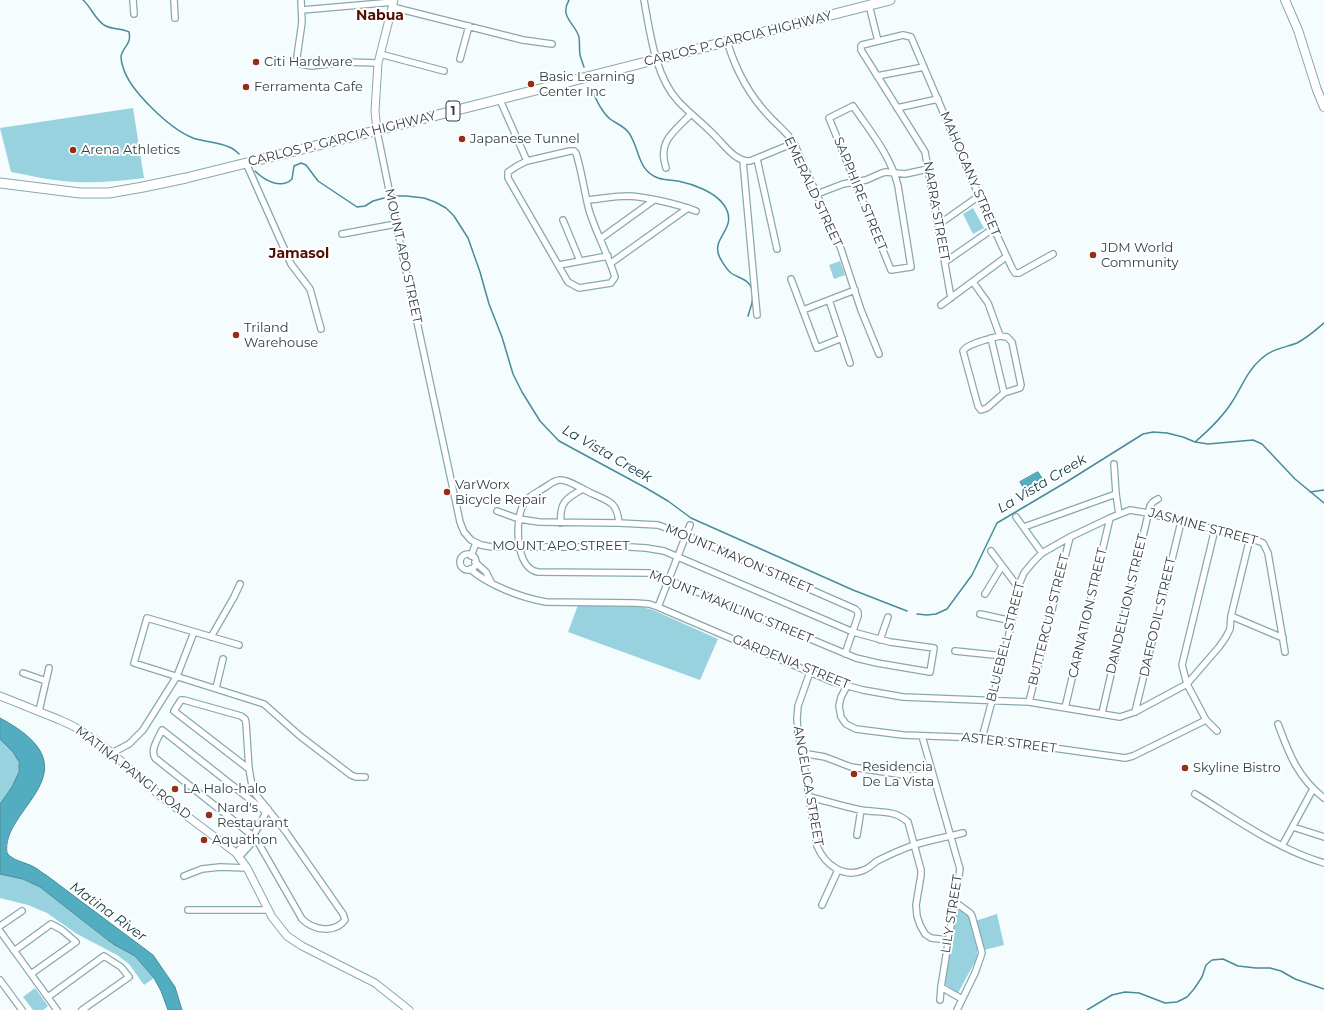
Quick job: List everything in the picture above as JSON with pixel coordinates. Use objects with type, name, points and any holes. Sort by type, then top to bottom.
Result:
[{"type":"highway","name":"CARLOS P. GARCIA HIGHWAY","points":[[0,183],[80,193],[109,193],[186,178],[500,100],[890,0]]},
{"type":"main road","points":[[1285,0],[1298,30],[1324,107]]},
{"type":"street","points":[[133,0],[134,14]]},
{"type":"street","points":[[174,0],[175,18]]},
{"type":"street","points":[[301,0],[302,22],[297,57],[300,64],[312,66],[346,62],[378,63]]},
{"type":"street","points":[[644,0],[657,59],[671,92],[678,101],[708,128],[736,157],[743,161],[750,161],[794,143]]},
{"type":"street","points":[[302,10],[393,3],[469,26],[523,40],[552,44]]},
{"type":"street","points":[[377,131],[375,111],[378,63],[393,3]]},
{"type":"street","points":[[869,5],[878,41]]},
{"type":"street","points":[[460,59],[469,26]]},
{"type":"street","name":"MAHOGANY STREET","points":[[878,41],[905,35],[910,36],[913,40],[979,196],[1013,271],[1019,273],[1053,254]]},
{"type":"street","name":"EMERALD STREET","points":[[727,41],[738,71],[748,87],[768,115],[794,143],[840,249],[879,354]]},
{"type":"street","name":"NARRA STREET","points":[[878,41],[864,44],[861,46],[861,50],[925,152],[951,298]]},
{"type":"street","points":[[380,54],[444,71]]},
{"type":"street","points":[[877,76],[924,67]]},
{"type":"street","points":[[897,108],[938,99]]},
{"type":"street","points":[[500,100],[527,161]]},
{"type":"street","name":"SAPPHIRE STREET","points":[[853,106],[879,144],[895,173],[912,267],[892,270],[828,118],[853,106]]},
{"type":"street","points":[[666,168],[662,154],[665,143],[691,114]]},
{"type":"street","name":"MOUNT APO STREET","points":[[377,131],[460,522],[466,535],[476,543],[492,547],[646,548],[664,551],[853,632],[880,640],[934,648],[930,672]]},
{"type":"street","points":[[570,150],[574,151],[577,155],[589,210],[611,263],[615,277],[611,283],[579,288],[568,282],[510,181],[508,172],[527,161],[570,150]]},
{"type":"street","points":[[757,159],[777,249]]},
{"type":"street","points":[[743,161],[757,315]]},
{"type":"street","points":[[246,164],[291,264],[310,289],[321,328]]},
{"type":"street","points":[[817,194],[843,184],[866,180],[886,172],[905,174],[928,170]]},
{"type":"street","points":[[587,200],[627,196],[654,200],[696,211]]},
{"type":"street","points":[[938,225],[979,196]]},
{"type":"street","points":[[600,239],[654,200]]},
{"type":"street","points":[[611,263],[688,208]]},
{"type":"street","points":[[563,220],[580,261]]},
{"type":"street","points":[[342,234],[396,224]]},
{"type":"street","points":[[945,262],[994,228]]},
{"type":"street","points":[[559,265],[608,256]]},
{"type":"street","points":[[941,305],[1006,257]]},
{"type":"street","points":[[791,279],[818,348],[842,338]]},
{"type":"street","points":[[973,282],[988,303],[1000,336]]},
{"type":"street","points":[[803,310],[855,290]]},
{"type":"street","points":[[830,300],[850,363]]},
{"type":"street","points":[[1000,336],[1007,337],[1012,342],[1022,383],[1020,388],[1004,393],[983,410],[980,409],[962,354],[966,347],[1000,336]]},
{"type":"street","points":[[992,338],[1004,393]]},
{"type":"street","points":[[1114,464],[1119,514]]},
{"type":"street","points":[[520,548],[520,512],[525,502],[531,496],[552,482],[564,480],[609,501],[614,505],[618,514],[619,523]]},
{"type":"street","points":[[562,523],[561,514],[563,504],[573,494],[583,489]]},
{"type":"street","points":[[1024,527],[1116,494]]},
{"type":"street","name":"DANDELLION STREET","points":[[1102,713],[1148,512],[1151,504],[1158,499]]},
{"type":"street","name":"JASMINE STREET","points":[[1042,553],[1110,518],[1134,510],[1148,512],[1181,522],[1260,541],[1264,543],[1267,549],[1285,652]]},
{"type":"street","name":"MOUNT MAYON STREET","points":[[497,511],[520,519],[539,522],[658,525],[686,535],[853,608],[858,612],[853,632]]},
{"type":"street","points":[[1016,517],[1042,553]]},
{"type":"street","name":"CARNATION STREET","points":[[1066,708],[1110,518]]},
{"type":"street","name":"DAFFODIL STREET","points":[[1135,712],[1181,522]]},
{"type":"street","points":[[658,607],[690,525]]},
{"type":"street","points":[[1215,529],[1182,670],[1187,684],[1206,720],[1217,731]]},
{"type":"street","name":"BUTTERCUP STREET","points":[[1029,702],[1070,538]]},
{"type":"street","points":[[1187,684],[1219,647],[1230,629],[1231,616],[1250,538]]},
{"type":"street","points":[[471,556],[476,543]]},
{"type":"street","name":"MOUNT MAKILING STREET","points":[[520,548],[522,558],[531,570],[652,573],[845,654],[877,663],[930,672]]},
{"type":"street","points":[[991,551],[1018,587]]},
{"type":"street","name":"BLUEBELL STREET","points":[[982,738],[1004,656],[1018,587],[1024,573],[1042,553]]},
{"type":"street","points":[[464,556],[471,556],[475,562],[473,567],[470,570],[463,569],[460,562],[464,556]]},
{"type":"street","name":"GARDENIA STREET","points":[[475,562],[486,572],[491,582]]},
{"type":"street","points":[[985,594],[1002,566]]},
{"type":"street","name":"GARDENIA STREET","points":[[470,570],[479,577],[531,600],[546,602],[649,604],[810,672],[847,686],[903,697],[1029,702],[1120,717],[1135,712],[1187,684]]},
{"type":"street","points":[[211,637],[240,584]]},
{"type":"street","points":[[980,614],[1012,621]]},
{"type":"street","points":[[1231,616],[1283,638]]},
{"type":"street","points":[[880,640],[888,617]]},
{"type":"street","points":[[239,645],[147,618],[134,664],[264,704],[300,736],[352,775],[356,777],[365,777]]},
{"type":"street","points":[[112,753],[129,744],[140,734],[176,676],[194,632]]},
{"type":"street","points":[[845,654],[853,632]]},
{"type":"street","points":[[955,651],[1004,656]]},
{"type":"street","points":[[216,688],[223,659]]},
{"type":"street","points":[[39,711],[49,668]]},
{"type":"street","name":"ANGELICA STREET","points":[[810,672],[798,706],[798,732],[817,846],[821,856],[838,870]]},
{"type":"street","points":[[23,673],[46,681]]},
{"type":"street","name":"ASTER STREET","points":[[847,686],[841,697],[839,706],[841,717],[846,724],[856,729],[922,736],[982,738],[1125,758],[1133,756],[1206,720]]},
{"type":"street","name":"MATINA PANGI ROAD","points":[[0,696],[73,726],[112,753],[154,791],[238,855],[247,868],[268,910],[279,928],[292,940],[375,983],[406,1009]]},
{"type":"street","points":[[249,769],[174,711],[182,700],[242,716],[246,723],[249,769],[253,791],[293,841],[343,914],[345,920],[338,925],[322,929],[313,927],[305,922],[298,913],[259,844],[155,758],[153,755],[153,749],[162,730],[247,797],[267,810]]},
{"type":"street","points":[[1278,724],[1293,762],[1303,778],[1324,798]]},
{"type":"street","name":"LILY STREET","points":[[922,736],[960,869],[940,1000]]},
{"type":"street","points":[[802,753],[825,757],[851,767],[911,776],[932,774]]},
{"type":"street","points":[[1282,846],[1313,789]]},
{"type":"street","points":[[247,797],[253,791]]},
{"type":"street","points":[[1195,794],[1249,828],[1282,846],[1298,854],[1324,863]]},
{"type":"street","points":[[810,797],[861,810],[893,813],[902,816],[908,822],[915,845],[921,875],[916,905],[920,925],[925,934],[931,938],[948,940]]},
{"type":"street","points":[[238,855],[246,842],[252,838],[267,810]]},
{"type":"street","points":[[857,835],[861,810]]},
{"type":"street","points":[[1293,827],[1324,837]]},
{"type":"street","points":[[822,905],[838,870],[848,872],[864,870],[878,861],[915,845],[963,833]]},
{"type":"street","points":[[184,876],[202,869],[220,867],[247,868]]},
{"type":"street","points":[[955,902],[972,916],[982,953],[975,973],[957,1010]]},
{"type":"street","points":[[188,910],[268,910]]},
{"type":"street","points":[[0,926],[22,911]]},
{"type":"street","points":[[14,951],[51,924],[62,930],[76,942],[31,974]]},
{"type":"street","points":[[0,931],[57,1010]]},
{"type":"street","points":[[48,997],[104,956],[121,967],[128,977],[82,1010]]},
{"type":"street","points":[[0,980],[22,1010]]},
{"type":"street","points":[[941,987],[962,999]]},
{"type":"shaded area","name":"Arena Athletics","points":[[133,108],[144,178],[110,182],[75,182],[11,172],[0,128]]},
{"type":"shaded area","points":[[973,208],[984,228],[973,234],[963,214]]},
{"type":"shaded area","points":[[840,261],[845,275],[834,279],[829,265]]},
{"type":"shaded area","points":[[1038,472],[1044,481],[1026,492],[1020,482]]},
{"type":"shaded area","points":[[578,605],[642,607],[653,610],[718,639],[700,680],[568,632]]},
{"type":"shaded area","points":[[0,718],[29,737],[42,755],[44,772],[38,788],[17,820],[9,836],[7,853],[12,858],[34,867],[46,875],[153,955],[175,987],[182,1010],[168,1010],[161,991],[154,978],[135,956],[113,944],[40,887],[23,879],[0,874],[0,804],[12,787],[19,772],[19,762],[13,752],[0,739]]},
{"type":"shaded area","points":[[0,739],[15,756],[19,771],[13,786],[0,804]]},
{"type":"shaded area","points":[[0,874],[23,879],[40,887],[113,944],[135,956],[154,978],[144,985],[129,964],[117,955],[77,934],[47,913],[28,905],[0,898]]},
{"type":"shaded area","points":[[960,909],[969,915],[977,948],[977,958],[958,993],[945,984],[957,911]]},
{"type":"shaded area","points":[[997,914],[1004,945],[984,950],[975,921]]},
{"type":"shaded area","points":[[35,988],[48,1006],[43,1010],[33,1010],[23,997]]},
{"type":"waterway","name":"La Vista Creek","points":[[83,0],[98,20],[104,25],[110,28],[129,32],[129,40],[123,51],[121,61],[133,87],[162,118],[193,138],[225,145],[239,154]]},
{"type":"waterway","points":[[569,0],[566,6],[566,11],[569,20],[579,37],[580,55],[584,67]]},
{"type":"waterway","points":[[591,88],[599,105],[607,116],[629,133],[646,170],[660,179],[678,181],[697,186],[720,200],[728,213],[729,220],[718,244],[720,258],[729,271],[746,281],[752,289]]},
{"type":"waterway","name":"La Vista Creek","points":[[255,171],[263,178],[278,184],[283,184],[292,179],[294,166],[301,163],[306,165],[318,181],[357,207],[365,206],[373,201],[384,198]]},
{"type":"waterway","name":"La Vista Creek","points":[[393,196],[424,198],[446,208],[454,216],[468,238],[513,374],[540,421],[559,441],[646,488],[668,501],[691,518],[853,590],[907,611]]},
{"type":"waterway","points":[[748,316],[753,294]]},
{"type":"waterway","points":[[1195,442],[1228,408],[1248,374],[1261,359],[1273,351],[1301,341],[1324,323]]},
{"type":"waterway","name":"La Vista Creek","points":[[917,614],[936,614],[947,609],[972,575],[997,523],[1143,434],[1153,432],[1167,433],[1195,442],[1208,444],[1253,440],[1262,444],[1295,479],[1324,503]]},
{"type":"waterway","points":[[1310,492],[1324,490]]},
{"type":"waterway","points":[[1087,1010],[1112,995],[1125,992],[1139,993],[1165,1003],[1177,1002],[1187,997],[1194,989],[1202,977],[1206,965],[1212,960],[1223,959],[1238,966],[1270,968],[1281,971],[1295,979],[1324,989]]},
{"type":"place","name":"Citi Hardware","points":[[256,62]]},
{"type":"place","name":"Basic Learning Center Inc","points":[[531,84]]},
{"type":"place","name":"Ferramenta Cafe","points":[[246,87]]},
{"type":"place","name":"Japanese Tunnel","points":[[462,139]]},
{"type":"place","name":"Arena Athletics","points":[[73,150]]},
{"type":"place","name":"JDM World Community","points":[[1093,255]]},
{"type":"place","name":"Triland Warehouse","points":[[236,335]]},
{"type":"place","name":"VarWorx Bicycle Repair","points":[[447,492]]},
{"type":"place","name":"Skyline Bistro","points":[[1185,768]]},
{"type":"place","name":"Residencia De La Vista","points":[[854,774]]},
{"type":"place","name":"LA Halo-halo","points":[[175,789]]},
{"type":"place","name":"Nard's Restaurant","points":[[209,815]]},
{"type":"place","name":"Aquathon","points":[[204,840]]},
{"type":"district","name":"Nabua","points":[[380,16]]},
{"type":"district","name":"Jamasol","points":[[299,254]]},
{"type":"water label","name":"Matina River","points":[[108,912]]}]
